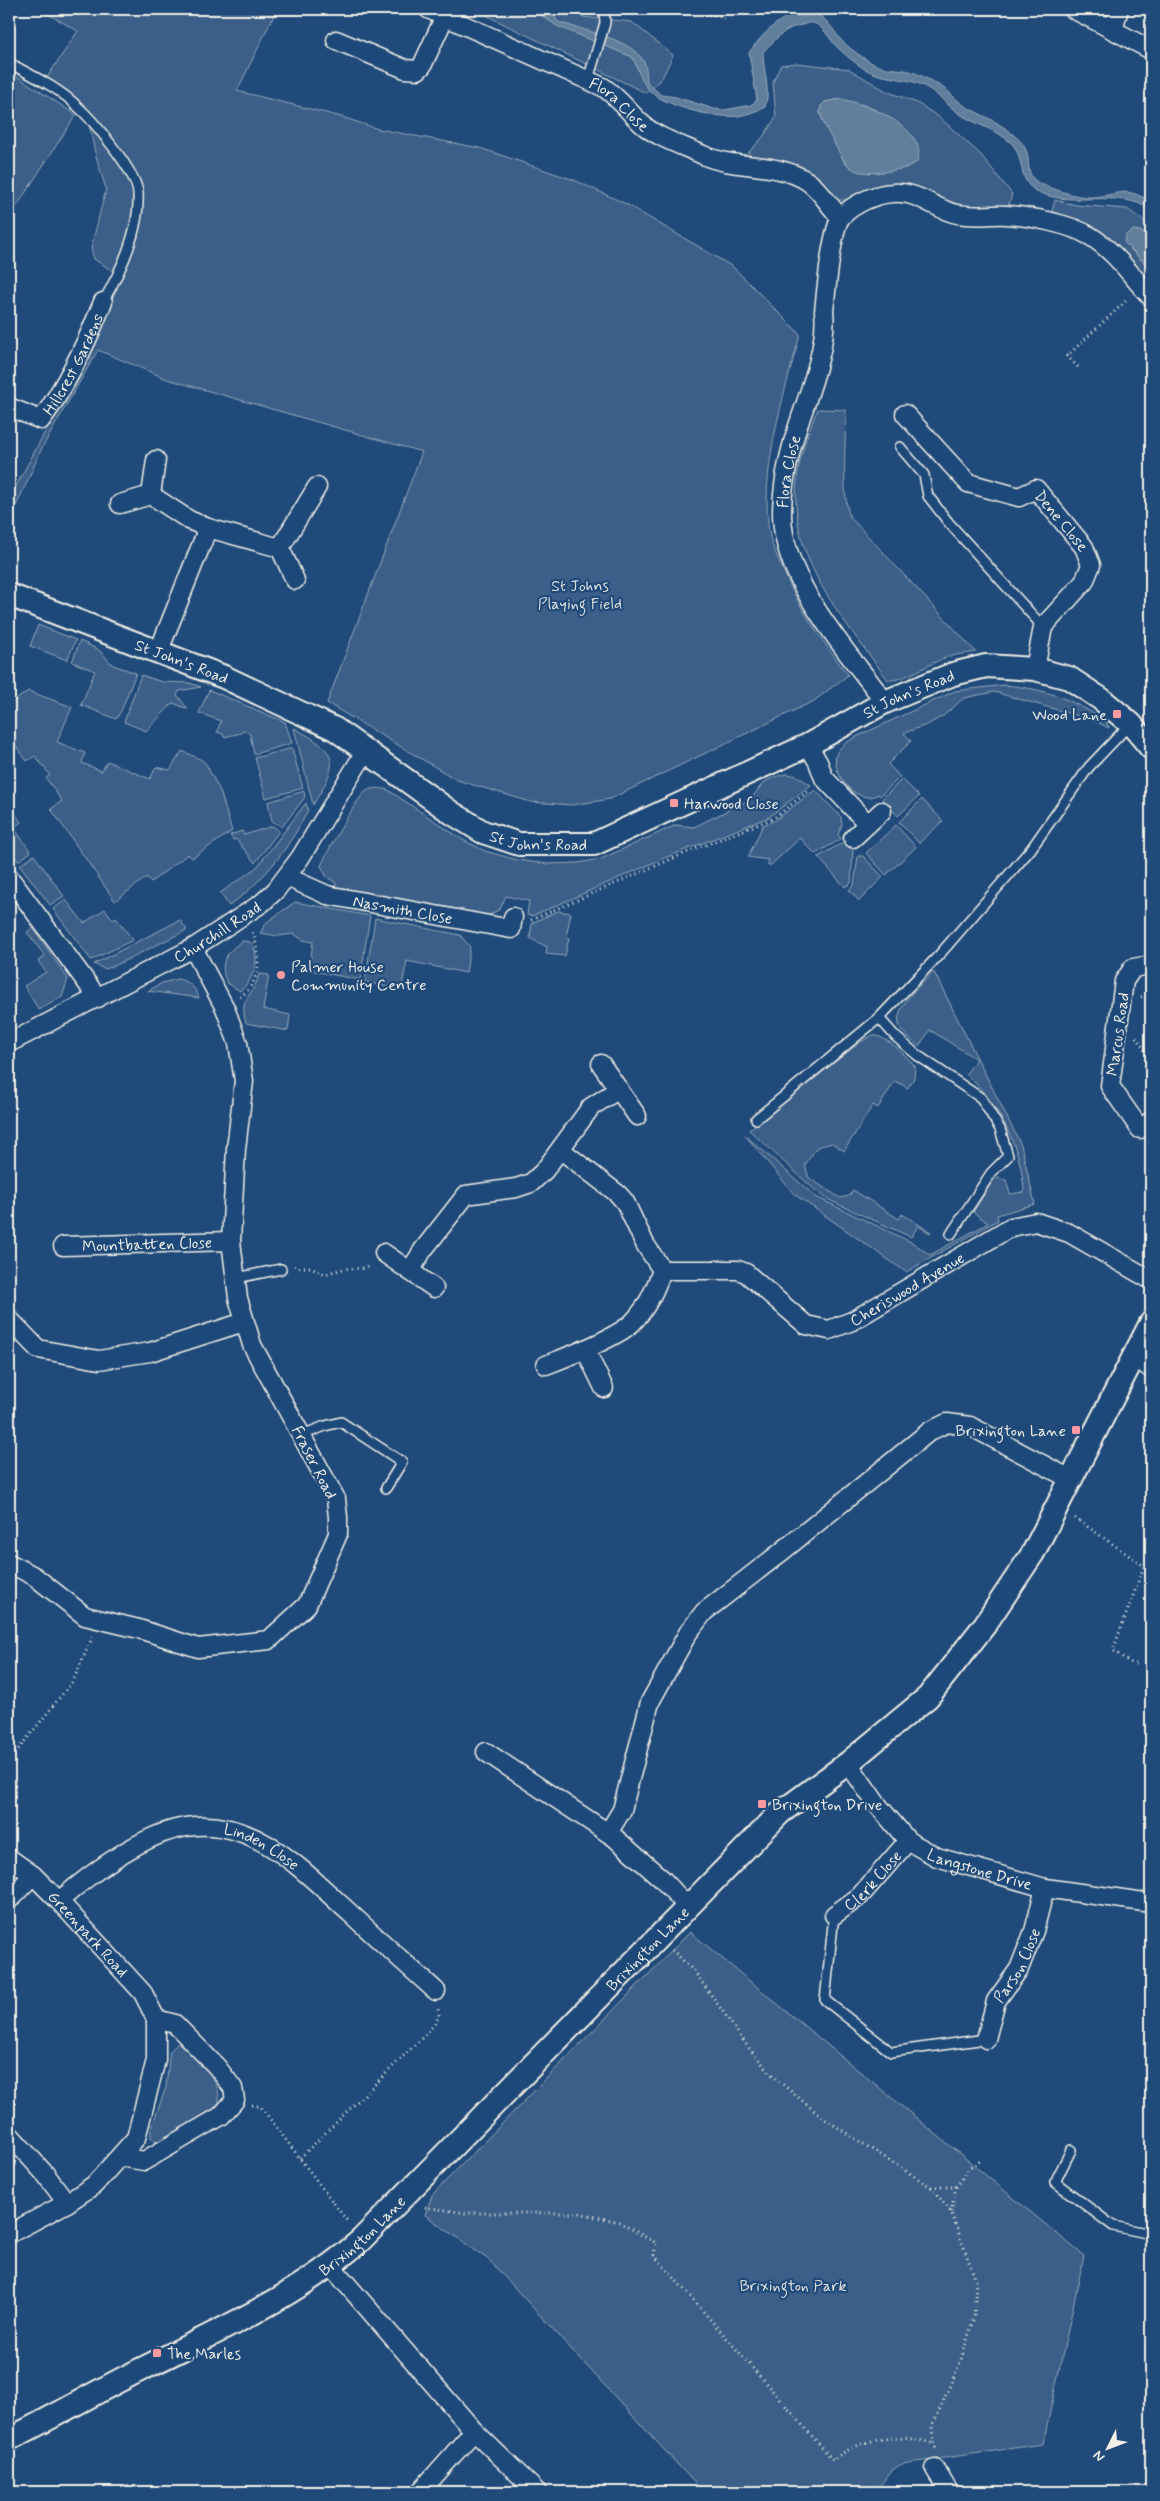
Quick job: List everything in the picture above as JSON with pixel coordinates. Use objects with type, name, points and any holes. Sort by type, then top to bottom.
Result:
[{"type":"street","name":"Flora Close","points":[[428,9],[588,80],[614,94],[650,130],[704,156],[732,163],[778,169],[798,176],[809,182],[840,217],[834,239],[824,311],[825,323],[821,350],[785,472],[782,516],[791,558],[800,580],[820,614],[885,702]]},
{"type":"street","points":[[1073,9],[1151,50]]},
{"type":"street","points":[[1113,30],[1119,9]]},
{"type":"street","points":[[336,40],[405,69],[418,70],[422,66],[445,16]]},
{"type":"street","points":[[840,217],[854,206],[870,198],[902,192],[921,198],[953,213],[984,216],[1006,215],[1077,230],[1090,236],[1102,245],[1146,292]]},
{"type":"street","name":"Hillcrest Gardens","points":[[9,406],[41,420],[51,406],[86,341],[103,302]]},
{"type":"street","name":"Dene Close","points":[[904,414],[968,483],[1019,497],[1036,489],[1084,548],[1091,565],[1084,582],[1043,627]]},
{"type":"street","points":[[151,495],[156,460]]},
{"type":"street","points":[[280,548],[317,487]]},
{"type":"street","points":[[120,504],[151,495],[189,520],[208,528],[280,548],[295,580]]},
{"type":"street","points":[[158,653],[208,528]]},
{"type":"street","name":"St John's Road","points":[[9,595],[224,677],[335,729],[484,832],[519,844],[553,846],[594,844],[808,745],[885,702],[953,674],[986,666],[1035,669],[1069,678],[1102,700],[1131,724],[1151,748]]},
{"type":"street","points":[[1035,669],[1043,627]]},
{"type":"street","points":[[808,745],[818,762],[824,778],[868,824]]},
{"type":"street","name":"Churchill Road","points":[[9,1044],[193,948],[262,903],[287,877],[324,822],[366,752]]},
{"type":"street","points":[[853,838],[882,811]]},
{"type":"street","name":"Nasmith Close","points":[[287,877],[327,895],[511,929],[513,917]]},
{"type":"street","points":[[10,882],[98,998]]},
{"type":"street","name":"Fraser Road","points":[[9,1563],[34,1576],[84,1616],[198,1648],[269,1640],[307,1605],[338,1534],[336,1499],[252,1346],[244,1322],[231,1241],[236,1149],[244,1080],[238,1043],[225,1008],[193,948]]},
{"type":"street","name":"Marcus Road","points":[[1151,965],[1133,968],[1124,981],[1110,1086],[1140,1129],[1151,1121]]},
{"type":"street","points":[[601,1064],[637,1116]]},
{"type":"street","points":[[410,1271],[423,1250],[466,1195],[516,1188],[531,1183],[544,1172],[591,1107],[619,1089]]},
{"type":"street","points":[[546,1365],[585,1349],[630,1324],[647,1304],[662,1270],[646,1244],[625,1202],[618,1194],[561,1150]]},
{"type":"street","name":"Cheriswood Avenue","points":[[662,1270],[738,1270],[746,1272],[806,1325],[829,1330],[852,1321],[1011,1227],[1036,1222],[1069,1232],[1151,1280]]},
{"type":"street","name":"Mountbatten Close","points":[[63,1246],[231,1241]]},
{"type":"street","points":[[384,1253],[434,1288]]},
{"type":"street","points":[[9,1320],[38,1349],[99,1360],[150,1352],[244,1322]]},
{"type":"street","name":"Brixington Lane","points":[[9,2440],[150,2364],[213,2336],[331,2266],[361,2240],[407,2194],[780,1813],[848,1763],[928,1698],[984,1626],[1033,1553],[1072,1480],[1104,1412],[1142,1363],[1151,1323]]},
{"type":"street","points":[[585,1349],[604,1388]]},
{"type":"street","points":[[608,1833],[622,1810],[650,1702],[688,1634],[704,1612],[780,1554],[930,1431],[947,1423],[970,1426],[1072,1480]]},
{"type":"street","points":[[486,1752],[608,1833],[662,1879],[689,1908]]},
{"type":"street","name":"Langstone Drive","points":[[848,1763],[876,1803],[908,1841],[937,1857],[1045,1888],[1151,1903]]},
{"type":"street","name":"Linden Close","points":[[59,1900],[80,1883],[132,1849],[158,1836],[186,1827],[216,1826],[248,1835],[285,1855],[436,1991]]},
{"type":"street","name":"Clerk Close","points":[[834,1915],[860,1896],[908,1841]]},
{"type":"street","name":"Greenpark Road","points":[[9,1858],[59,1900],[143,1993],[156,2019],[156,2060],[136,2138],[94,2185],[67,2203],[9,2234]]},
{"type":"street","points":[[9,1900],[32,1876]]},
{"type":"street","name":"Parson Close","points":[[986,2039],[996,2001],[1019,1969],[1034,1931],[1045,1888]]},
{"type":"street","points":[[120,2157],[144,2161],[221,2116],[234,2100],[233,2088],[217,2067],[175,2024],[156,2019]]},
{"type":"street","points":[[9,2134],[46,2175],[67,2203]]},
{"type":"street","points":[[331,2266],[474,2432],[537,2492]]},
{"type":"street","points":[[420,2492],[474,2432]]},
{"type":"street","points":[[935,2469],[949,2492]]},
{"type":"lane","points":[[588,80],[605,23],[604,9]]},
{"type":"lane","points":[[9,64],[77,106],[130,172],[138,192],[136,220],[126,254],[103,302]]},
{"type":"lane","points":[[900,446],[924,475],[928,496],[949,523],[1043,627]]},
{"type":"lane","points":[[756,1119],[879,1018],[940,954],[1031,849],[1089,767],[1131,724]]},
{"type":"lane","points":[[879,1018],[896,1037],[917,1055],[981,1098],[1000,1128],[1008,1156],[991,1173],[951,1234]]},
{"type":"lane","points":[[236,1278],[281,1269]]},
{"type":"lane","points":[[302,1435],[340,1422],[402,1462],[386,1488]]},
{"type":"lane","points":[[834,1915],[825,2000],[891,2052],[986,2039]]},
{"type":"lane","points":[[1071,2150],[1055,2182],[1113,2226],[1151,2234]]},
{"type":"path","points":[[695,9],[726,19]]},
{"type":"path","points":[[1078,367],[1067,356],[1146,292]]},
{"type":"path","points":[[513,917],[530,921],[690,851],[774,818],[824,778]]},
{"type":"path","points":[[225,1008],[248,992],[254,984],[258,970],[257,942],[244,915]]},
{"type":"path","points":[[281,1269],[311,1267],[325,1274],[343,1268],[357,1270],[366,1268],[379,1250],[384,1253]]},
{"type":"path","points":[[1057,1507],[1144,1566],[1113,1650],[1129,1662],[1136,1664]]},
{"type":"path","points":[[9,1761],[73,1681],[101,1620]]},
{"type":"path","points":[[659,1938],[694,1971],[748,2047],[774,2077],[823,2118],[931,2187],[951,2212],[976,2281],[974,2316],[962,2360],[933,2424],[934,2444],[940,2459],[935,2469]]},
{"type":"path","points":[[300,2158],[430,2030],[439,2017],[436,1991]]},
{"type":"path","points":[[234,2100],[261,2107],[361,2240]]},
{"type":"path","points":[[951,2212],[956,2186],[970,2167],[982,2159]]},
{"type":"path","points":[[931,2187],[956,2186]]},
{"type":"path","points":[[407,2194],[425,2207],[465,2213],[579,2213],[620,2222],[656,2243],[654,2254],[833,2460],[850,2449],[885,2438],[918,2439],[934,2444]]},
{"type":"green space","name":"St Johns Playing Field","points":[[39,9],[277,9],[237,91],[342,117],[378,129],[480,148],[574,180],[626,204],[733,267],[800,334],[780,408],[770,461],[767,513],[770,537],[795,595],[819,636],[848,675],[814,701],[610,799],[572,805],[531,802],[457,780],[327,703],[422,452],[167,379],[98,350],[42,448],[9,522],[11,496],[91,345],[122,277],[94,259],[91,248],[106,189],[95,153],[85,105],[46,79],[78,31]]},
{"type":"green space","points":[[473,9],[574,9],[583,17],[632,22],[673,55],[662,78],[646,93]]},
{"type":"green space","points":[[797,63],[849,69],[886,91],[917,103],[939,117],[981,155],[1012,194],[1009,205],[980,207],[958,205],[915,188],[889,184],[874,187],[848,199],[835,199],[800,169],[781,161],[746,155],[763,137],[776,117],[773,82],[781,65]],"holes":[[[835,100],[848,101],[880,112],[890,118],[917,143],[906,168],[869,173],[845,164],[820,113],[821,106],[825,102]]]},
{"type":"green space","points":[[9,71],[76,115],[9,218]]},
{"type":"green space","points":[[1055,200],[1076,205],[1127,209],[1151,226],[1151,239],[1140,231],[1129,248],[1151,269],[1151,284],[1110,242],[1051,215]]},
{"type":"green space","points":[[818,409],[846,410],[845,480],[847,507],[850,517],[976,652],[939,660],[901,678],[888,680],[841,616],[821,585],[807,555],[798,523],[796,489],[802,451]]},
{"type":"green space","points":[[38,625],[76,640],[67,660],[30,646]]},
{"type":"green space","points":[[80,641],[99,650],[113,665],[136,673],[116,719],[81,705],[95,671],[72,662]]},
{"type":"green space","points":[[141,675],[162,682],[190,683],[201,687],[179,691],[177,695],[188,709],[173,703],[146,731],[124,722]]},
{"type":"green space","points":[[1004,685],[1033,689],[1057,696],[1080,706],[1106,721],[1109,728],[1093,720],[994,692],[964,698],[943,716],[929,724],[904,733],[911,741],[888,764],[900,777],[880,796],[878,794],[871,797],[855,793],[842,780],[836,763],[836,755],[842,746],[850,740],[955,691]]},
{"type":"green space","points":[[209,690],[285,722],[292,743],[254,754],[250,734],[243,730],[241,733],[224,737],[223,734],[217,732],[221,721],[199,713]]},
{"type":"green space","points":[[28,691],[72,707],[57,742],[85,753],[82,763],[102,771],[107,761],[150,779],[156,767],[170,770],[182,751],[202,760],[220,791],[232,831],[192,858],[188,854],[151,882],[147,877],[115,901],[51,809],[62,801],[46,778],[50,775],[35,756],[27,761],[9,737],[13,734],[9,728],[9,705]]},
{"type":"green space","points":[[294,728],[320,745],[328,752],[331,760],[328,778],[313,805]]},
{"type":"green space","points":[[292,748],[303,788],[266,798],[255,758]]},
{"type":"green space","points":[[787,774],[797,776],[811,785],[769,817],[662,859],[532,916],[527,915],[529,901],[506,896],[500,909],[488,916],[335,888],[336,883],[327,877],[321,866],[355,805],[368,790],[379,788],[388,790],[463,840],[485,851],[517,860],[547,864],[578,863],[601,859],[676,825],[694,827],[751,799],[763,783],[774,777]]},
{"type":"green space","points":[[902,779],[919,796],[898,816],[882,799]]},
{"type":"green space","points":[[815,790],[841,817],[842,825],[838,835],[841,839],[815,854],[800,838],[771,865],[768,865],[768,860],[748,857],[763,825],[774,821]]},
{"type":"green space","points":[[304,791],[305,797],[282,827],[272,821],[268,802]]},
{"type":"green space","points":[[922,799],[943,821],[919,843],[899,822]]},
{"type":"green space","points":[[306,803],[308,810],[281,855],[252,887],[229,906],[220,893],[257,867]]},
{"type":"green space","points":[[14,812],[21,822],[14,828],[31,852],[18,861],[9,847],[9,816]]},
{"type":"green space","points":[[896,825],[916,847],[886,875],[866,853]]},
{"type":"green space","points":[[273,826],[279,831],[255,863],[236,839],[233,840],[230,835],[242,831],[244,835]]},
{"type":"green space","points":[[844,842],[853,850],[851,883],[845,887],[818,857]]},
{"type":"green space","points":[[34,855],[64,896],[50,905],[20,865]]},
{"type":"green space","points":[[858,856],[863,856],[883,877],[859,901],[849,890],[854,885]]},
{"type":"green space","points":[[66,900],[84,923],[105,909],[113,920],[116,918],[133,940],[91,960],[53,909]]},
{"type":"green space","points":[[295,902],[370,916],[360,980],[309,970],[313,942],[303,940],[294,934],[278,936],[260,933],[267,922]]},
{"type":"green space","points":[[558,911],[571,913],[566,937],[569,938],[565,956],[546,954],[547,947],[530,938],[532,923]]},
{"type":"green space","points":[[375,918],[460,935],[470,947],[466,973],[407,961],[401,990],[365,982]]},
{"type":"green space","points":[[180,920],[187,930],[112,967],[104,969],[94,964]]},
{"type":"green space","points":[[33,928],[68,979],[62,997],[39,1010],[24,986],[46,972],[38,961],[45,956],[27,932]]},
{"type":"green space","points":[[243,941],[250,942],[254,947],[256,961],[249,981],[240,991],[227,983],[223,970],[228,954]]},
{"type":"green space","points":[[934,972],[1021,1145],[1035,1204],[997,1215],[998,1220],[906,1272],[794,1194],[745,1135],[816,1197],[913,1243],[930,1255],[988,1223],[973,1212],[992,1182],[997,1178],[1006,1180],[1010,1194],[1024,1192],[1019,1159],[1007,1128],[989,1099],[966,1074],[976,1059],[930,1030],[919,1046],[907,1036],[898,1022],[903,1006],[915,990]]},
{"type":"green space","points":[[259,974],[269,975],[263,1009],[290,1015],[288,1031],[246,1023],[244,1014],[245,1002],[257,982]]},
{"type":"green space","points":[[178,979],[192,986],[199,998],[148,991],[162,983]]},
{"type":"green space","points":[[873,1035],[885,1039],[911,1061],[915,1066],[914,1078],[908,1088],[895,1081],[878,1108],[873,1105],[844,1151],[832,1143],[817,1147],[805,1165],[809,1178],[840,1198],[849,1196],[853,1190],[899,1219],[902,1214],[930,1233],[918,1226],[911,1237],[829,1200],[815,1190],[749,1130],[859,1043]]},
{"type":"green space","name":"Brixington Park","points":[[690,1932],[1084,2256],[1043,2444],[902,2464],[892,2470],[875,2492],[703,2492],[489,2260],[425,2215],[432,2195]]},
{"type":"green space","points":[[178,2043],[193,2055],[208,2072],[218,2091],[219,2100],[213,2111],[166,2140],[157,2142],[151,2139],[151,2129],[166,2087],[170,2051]]},
{"type":"shaded area","points":[[532,9],[547,11],[558,22],[606,36],[629,47],[644,62],[647,82],[661,95],[676,97],[714,109],[725,110],[751,105],[757,100],[749,53],[760,39],[782,19],[799,12],[814,13],[829,24],[844,43],[869,61],[883,67],[910,71],[922,76],[945,89],[965,106],[1006,129],[1019,139],[1025,147],[1030,174],[1039,183],[1084,197],[1121,192],[1134,193],[1151,202],[1151,210],[1138,203],[1124,200],[1066,199],[1038,192],[1027,182],[1018,153],[1004,137],[963,116],[924,86],[876,74],[863,68],[840,50],[817,24],[809,23],[790,28],[763,52],[767,87],[765,107],[739,116],[718,116],[679,107],[658,97],[644,83],[632,57],[557,26]]},
{"type":"shaded area","points":[[841,99],[879,112],[905,128],[914,139],[918,150],[917,162],[897,170],[873,173],[857,171],[851,168],[838,150],[820,113],[821,106],[825,102]]},
{"type":"shaded area","points":[[1133,230],[1140,231],[1151,239],[1151,269],[1124,242],[1126,235]]},
{"type":"place","name":"Wood Lane","points":[[1117,714]]},
{"type":"place","name":"Harwood Close","points":[[674,803]]},
{"type":"place","name":"Palmer House Community Centre","points":[[281,975]]},
{"type":"place","name":"Brixington Lane","points":[[1076,1430]]},
{"type":"place","name":"Brixington Drive","points":[[762,1804]]},
{"type":"place","name":"The Marles","points":[[157,2353]]}]
